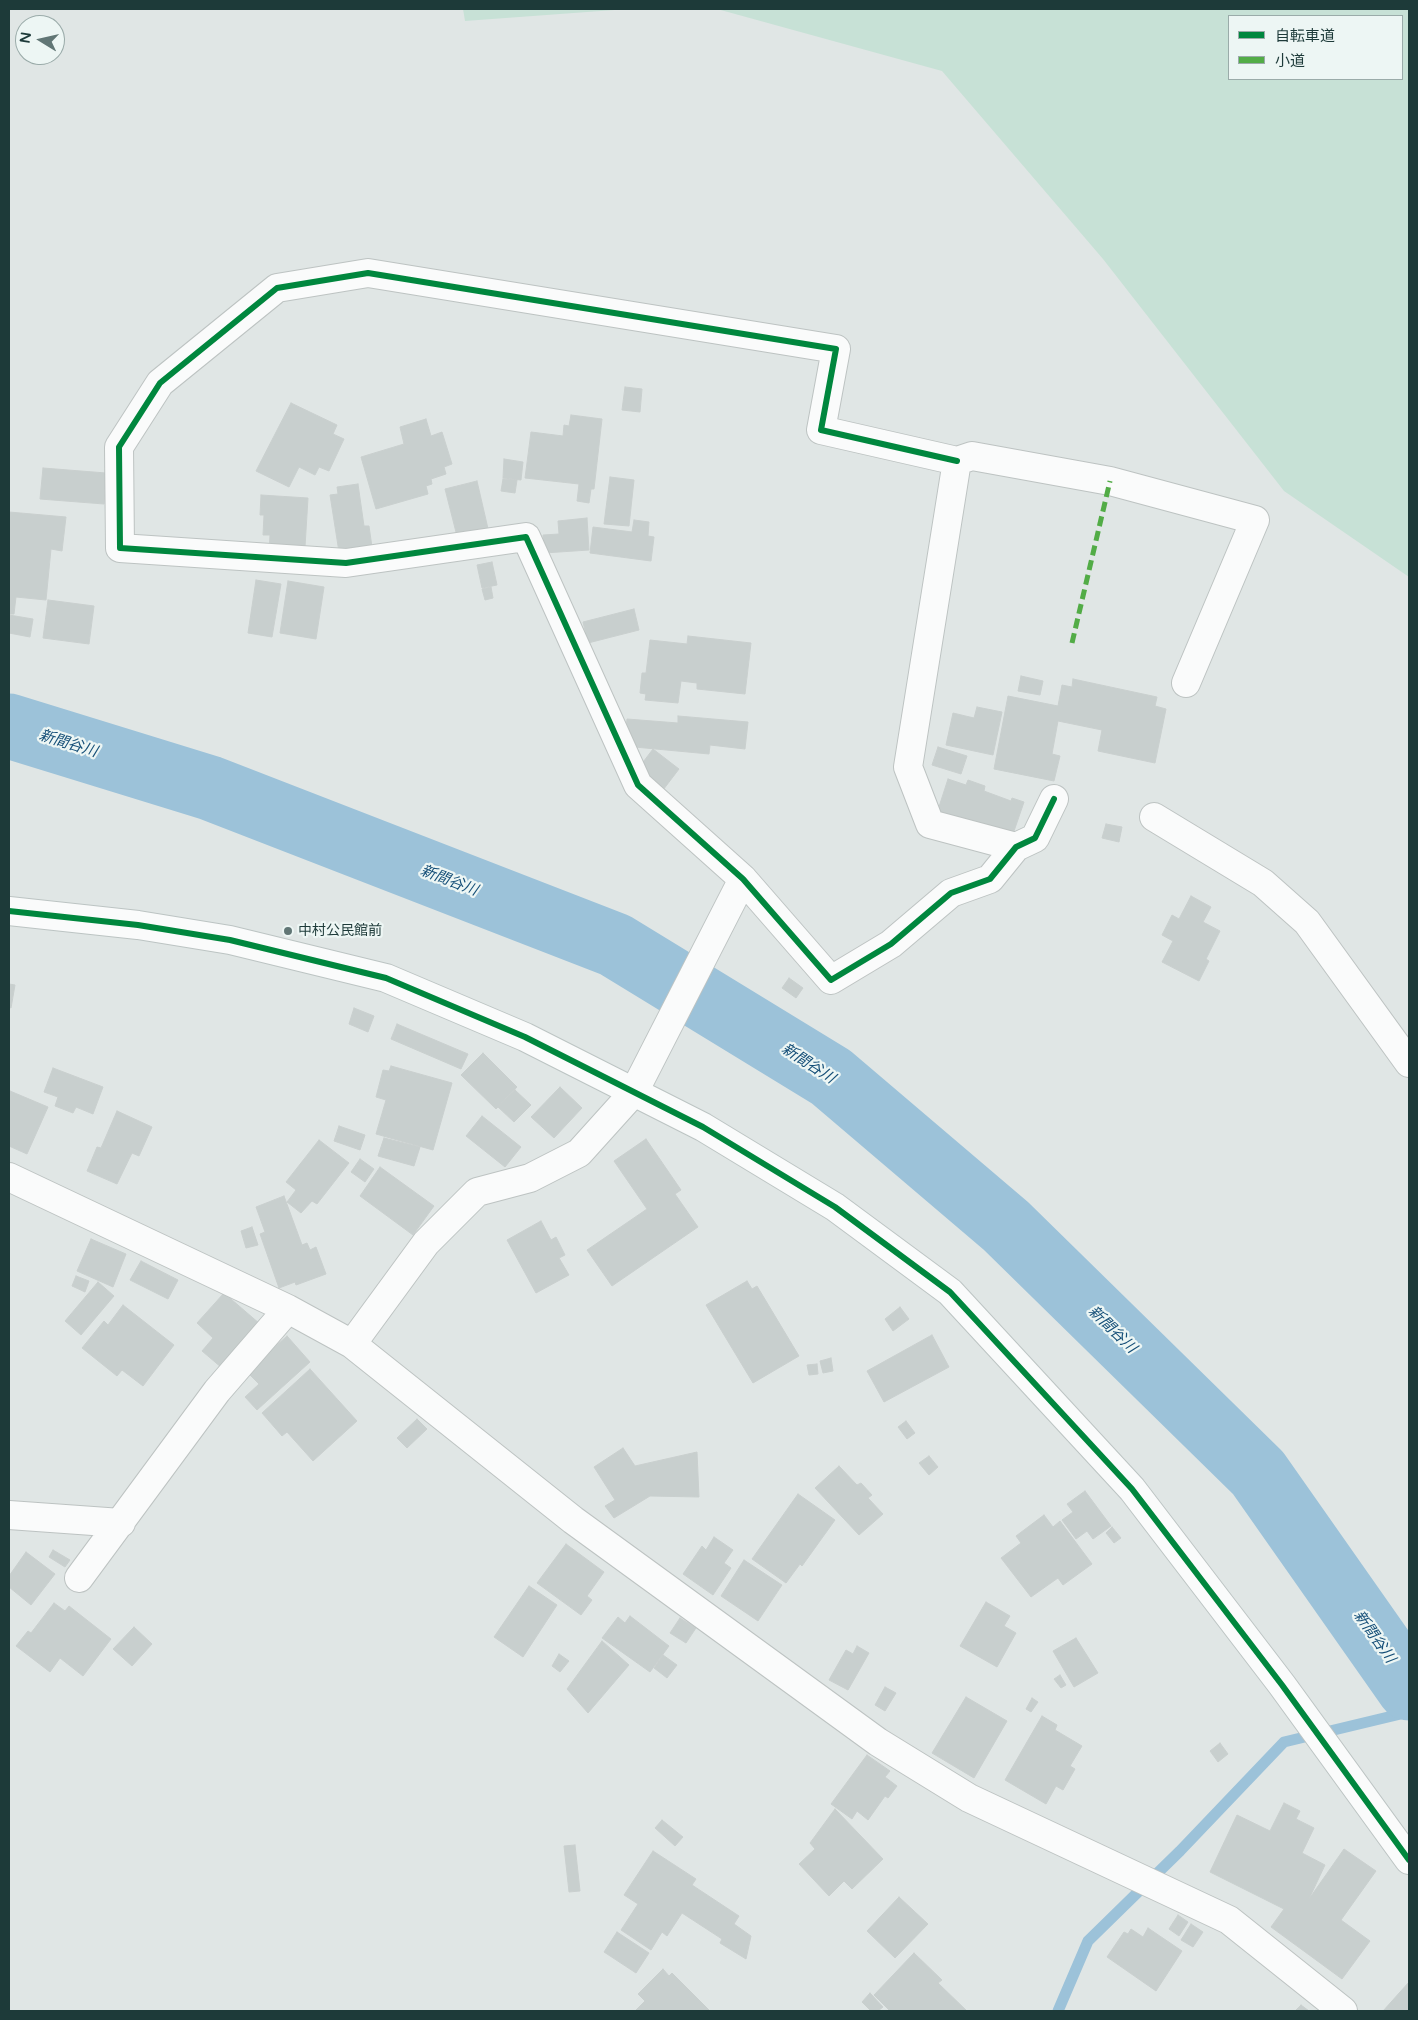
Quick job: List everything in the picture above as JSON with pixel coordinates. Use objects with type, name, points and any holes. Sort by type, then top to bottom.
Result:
[{"type":"street","points":[[1054,799],[1035,838],[1016,847],[990,879],[951,893],[891,944],[831,980],[743,880],[638,785],[526,537],[346,563],[120,548],[119,447],[160,383],[277,288],[368,273],[836,349],[821,430],[957,461],[972,456],[1110,481],[1256,520],[1186,683]]},
{"type":"street","points":[[957,461],[908,767],[930,824],[1016,847]]},
{"type":"street","points":[[1154,817],[1263,883],[1307,922],[1409,1063]]},
{"type":"street","points":[[352,1344],[426,1243],[477,1192],[530,1178],[579,1152],[634,1092],[710,948],[743,880]]},
{"type":"street","points":[[9,911],[138,925],[230,940],[386,978],[525,1036],[703,1127],[835,1206],[950,1292],[1132,1490],[1282,1685],[1409,1860]]},
{"type":"street","points":[[9,1177],[288,1309],[352,1344],[573,1520],[878,1742],[969,1798],[1229,1920],[1343,2011]]},
{"type":"street","points":[[79,1578],[217,1391],[288,1309]]},
{"type":"street","points":[[9,1515],[121,1523]]},
{"type":"green space","points":[[463,9],[628,9],[465,21]]},
{"type":"green space","points":[[717,9],[1409,9],[1409,577],[1284,491],[1103,259],[942,71]]},
{"type":"building","points":[[625,387],[642,389],[640,412],[622,410]]},
{"type":"building","points":[[291,403],[337,425],[333,434],[344,439],[329,471],[319,467],[315,475],[299,467],[289,487],[256,471]]},
{"type":"building","points":[[571,415],[602,419],[594,489],[591,489],[589,503],[577,501],[579,484],[525,478],[531,432],[563,436],[564,425],[569,426]]},
{"type":"building","points":[[426,419],[431,436],[442,432],[452,464],[444,467],[446,474],[431,479],[432,484],[426,486],[428,494],[376,509],[361,457],[404,444],[400,427]]},
{"type":"building","points":[[504,459],[523,462],[521,480],[503,478]]},
{"type":"building","points":[[43,468],[106,473],[104,504],[40,499]]},
{"type":"building","points":[[610,477],[634,480],[629,526],[604,524]]},
{"type":"building","points":[[503,479],[517,480],[515,493],[501,491]]},
{"type":"building","points":[[477,481],[489,533],[458,540],[445,489]]},
{"type":"building","points":[[358,484],[364,526],[369,526],[372,547],[339,552],[330,495],[338,494],[337,487]]},
{"type":"building","points":[[261,495],[308,498],[305,547],[269,555],[270,535],[263,535],[264,515],[260,515]]},
{"type":"building","points":[[9,512],[66,517],[62,551],[51,549],[46,600],[16,597],[14,614],[9,614]]},
{"type":"building","points":[[587,518],[589,550],[544,553],[543,535],[559,534],[558,521]]},
{"type":"building","points":[[634,520],[649,522],[648,536],[654,537],[651,561],[590,553],[593,527],[632,532]]},
{"type":"building","points":[[492,562],[497,585],[482,588],[477,565]]},
{"type":"building","points":[[256,580],[281,584],[272,637],[248,633]]},
{"type":"building","points":[[288,581],[324,587],[316,639],[280,633]]},
{"type":"building","points":[[491,587],[493,598],[485,600],[482,589]]},
{"type":"building","points":[[48,600],[94,606],[89,644],[43,638]]},
{"type":"building","points":[[634,609],[639,630],[588,643],[583,622]]},
{"type":"building","points":[[9,615],[33,619],[30,637],[9,633]]},
{"type":"building","points":[[688,636],[751,643],[745,694],[697,689],[697,683],[681,681],[678,703],[645,700],[646,694],[640,693],[642,673],[646,673],[650,640],[687,644]]},
{"type":"building","points":[[1021,676],[1043,681],[1040,695],[1018,691]]},
{"type":"building","points":[[1073,679],[1157,697],[1155,706],[1166,709],[1155,763],[1098,751],[1102,730],[1058,721],[1052,754],[1060,756],[1054,781],[994,769],[1008,696],[1058,706],[1062,685],[1072,687]]},
{"type":"building","points":[[977,707],[1002,712],[993,755],[946,745],[953,713],[974,718]]},
{"type":"building","points":[[678,716],[748,722],[745,749],[710,745],[709,754],[624,746],[627,719],[678,723]]},
{"type":"building","points":[[938,747],[967,756],[961,774],[932,765]]},
{"type":"building","points":[[653,749],[679,769],[660,794],[634,774]]},
{"type":"building","points":[[948,779],[966,785],[968,780],[985,786],[984,791],[1011,801],[1012,798],[1024,802],[1013,834],[937,813]]},
{"type":"building","points":[[1106,824],[1122,827],[1119,842],[1102,838]]},
{"type":"building","points":[[1191,896],[1211,907],[1203,922],[1220,931],[1206,959],[1209,961],[1199,981],[1162,962],[1173,941],[1162,935],[1172,915],[1179,919]]},
{"type":"building","points":[[789,978],[803,988],[796,998],[782,988]]},
{"type":"building","points":[[9,984],[15,985],[11,1008],[9,1007]]},
{"type":"building","points":[[354,1008],[374,1016],[368,1032],[349,1024]]},
{"type":"building","points":[[397,1024],[468,1054],[461,1069],[391,1039]]},
{"type":"building","points":[[483,1053],[517,1087],[496,1109],[461,1075]]},
{"type":"building","points":[[391,1066],[452,1083],[433,1150],[376,1134],[386,1100],[376,1097],[383,1070],[389,1071]]},
{"type":"building","points":[[53,1068],[103,1087],[93,1114],[76,1107],[73,1113],[55,1106],[58,1097],[44,1092]]},
{"type":"building","points":[[560,1087],[582,1108],[554,1138],[531,1117]]},
{"type":"building","points":[[515,1090],[531,1105],[514,1122],[498,1107]]},
{"type":"building","points":[[10,1091],[48,1107],[27,1154],[9,1146]]},
{"type":"building","points":[[117,1111],[152,1127],[139,1156],[132,1153],[117,1184],[87,1171],[97,1147],[101,1148]]},
{"type":"building","points":[[482,1116],[521,1147],[505,1167],[466,1136]]},
{"type":"building","points":[[339,1126],[365,1135],[360,1150],[334,1141]]},
{"type":"building","points":[[384,1138],[420,1147],[414,1166],[378,1156]]},
{"type":"building","points":[[646,1139],[681,1190],[675,1194],[698,1227],[612,1286],[587,1250],[647,1209],[614,1161]]},
{"type":"building","points":[[319,1140],[349,1163],[317,1204],[312,1201],[301,1213],[287,1202],[296,1190],[286,1182]]},
{"type":"building","points":[[360,1159],[374,1169],[365,1182],[351,1172]]},
{"type":"building","points":[[380,1167],[434,1206],[413,1235],[360,1196]]},
{"type":"building","points":[[284,1196],[302,1245],[307,1243],[310,1250],[316,1247],[326,1274],[296,1285],[295,1282],[279,1288],[260,1234],[265,1232],[256,1207]]},
{"type":"building","points":[[541,1221],[551,1240],[556,1237],[565,1255],[559,1258],[569,1275],[536,1293],[507,1240]]},
{"type":"building","points":[[252,1227],[258,1245],[246,1248],[241,1231]]},
{"type":"building","points":[[91,1239],[126,1254],[113,1287],[77,1271]]},
{"type":"building","points":[[141,1261],[178,1280],[168,1299],[130,1280]]},
{"type":"building","points":[[76,1276],[89,1281],[85,1292],[72,1286]]},
{"type":"building","points":[[747,1281],[752,1289],[757,1286],[799,1356],[753,1383],[706,1305]]},
{"type":"building","points":[[98,1282],[114,1296],[81,1335],[65,1321]]},
{"type":"building","points":[[224,1293],[260,1324],[222,1368],[202,1351],[213,1338],[197,1323]]},
{"type":"building","points":[[123,1305],[174,1345],[143,1386],[122,1370],[117,1376],[82,1348],[104,1321],[108,1325]]},
{"type":"building","points":[[900,1307],[909,1319],[893,1331],[885,1319]]},
{"type":"building","points":[[932,1335],[949,1367],[884,1402],[867,1371]]},
{"type":"building","points":[[287,1336],[310,1362],[257,1410],[245,1397],[259,1384],[247,1372]]},
{"type":"building","points":[[831,1358],[833,1371],[823,1373],[820,1361]]},
{"type":"building","points":[[817,1364],[818,1374],[809,1375],[807,1365]]},
{"type":"building","points":[[310,1369],[357,1421],[313,1461],[287,1432],[282,1436],[262,1413]]},
{"type":"building","points":[[417,1419],[427,1429],[407,1448],[397,1438]]},
{"type":"building","points":[[906,1421],[915,1433],[907,1439],[898,1427]]},
{"type":"building","points":[[623,1448],[635,1466],[697,1452],[699,1497],[650,1496],[614,1518],[605,1506],[615,1500],[594,1467]]},
{"type":"building","points":[[929,1456],[938,1467],[929,1475],[919,1463]]},
{"type":"building","points":[[839,1466],[857,1485],[861,1483],[872,1495],[868,1498],[883,1514],[859,1535],[815,1488]]},
{"type":"building","points":[[1085,1491],[1111,1526],[1093,1539],[1087,1531],[1076,1539],[1062,1520],[1073,1512],[1067,1504]]},
{"type":"building","points":[[798,1494],[835,1520],[802,1566],[800,1564],[786,1583],[752,1559]]},
{"type":"building","points":[[1044,1515],[1053,1527],[1060,1521],[1092,1564],[1063,1585],[1058,1578],[1031,1597],[1001,1558],[1021,1543],[1016,1536]]},
{"type":"building","points":[[1112,1527],[1121,1538],[1114,1543],[1106,1533]]},
{"type":"building","points":[[714,1537],[733,1550],[724,1563],[731,1568],[713,1595],[683,1574],[702,1546],[706,1550]]},
{"type":"building","points":[[566,1544],[604,1572],[587,1596],[592,1600],[581,1615],[537,1583]]},
{"type":"building","points":[[53,1550],[70,1560],[65,1567],[49,1557]]},
{"type":"building","points":[[26,1552],[55,1574],[31,1605],[9,1587],[9,1576]]},
{"type":"building","points":[[744,1560],[782,1585],[758,1621],[721,1596]]},
{"type":"building","points":[[529,1586],[557,1605],[523,1657],[494,1637]]},
{"type":"building","points":[[986,1602],[1010,1616],[1004,1626],[1016,1633],[997,1667],[960,1646]]},
{"type":"building","points":[[54,1603],[65,1611],[69,1606],[111,1639],[83,1676],[60,1658],[50,1672],[16,1646],[28,1631],[31,1633]]},
{"type":"building","points":[[630,1616],[669,1646],[650,1672],[602,1638],[618,1617],[625,1623]]},
{"type":"building","points":[[680,1618],[696,1628],[686,1643],[670,1633]]},
{"type":"building","points":[[134,1627],[152,1644],[132,1666],[113,1649]]},
{"type":"building","points":[[1076,1638],[1098,1673],[1074,1687],[1053,1651]]},
{"type":"building","points":[[602,1641],[629,1665],[588,1713],[567,1689]]},
{"type":"building","points":[[857,1646],[869,1653],[848,1690],[829,1680],[846,1650],[853,1654]]},
{"type":"building","points":[[559,1654],[569,1661],[560,1672],[552,1666]]},
{"type":"building","points":[[663,1655],[677,1665],[667,1678],[654,1668]]},
{"type":"building","points":[[1060,1675],[1066,1685],[1061,1688],[1054,1679]]},
{"type":"building","points":[[885,1687],[896,1693],[885,1711],[875,1705]]},
{"type":"building","points":[[966,1697],[1007,1721],[974,1778],[932,1753]]},
{"type":"building","points":[[1032,1698],[1038,1702],[1031,1712],[1026,1709]]},
{"type":"building","points":[[1042,1716],[1057,1725],[1055,1730],[1082,1746],[1070,1766],[1075,1769],[1063,1790],[1056,1786],[1046,1804],[1005,1780]]},
{"type":"building","points":[[1220,1743],[1228,1754],[1218,1762],[1210,1751]]},
{"type":"building","points":[[867,1755],[890,1771],[885,1777],[897,1786],[888,1798],[885,1796],[868,1820],[857,1811],[852,1819],[831,1804]]},
{"type":"building","points":[[1284,1803],[1300,1811],[1296,1819],[1314,1828],[1302,1853],[1325,1865],[1309,1899],[1344,1849],[1376,1871],[1341,1920],[1370,1941],[1342,1979],[1271,1927],[1284,1909],[1210,1872],[1237,1815],[1270,1831]]},
{"type":"building","points":[[835,1809],[883,1859],[852,1889],[844,1881],[829,1896],[799,1864],[815,1849],[810,1843]]},
{"type":"building","points":[[662,1820],[683,1837],[675,1846],[655,1828]]},
{"type":"building","points":[[575,1845],[580,1891],[569,1892],[564,1846]]},
{"type":"building","points":[[653,1851],[696,1879],[692,1885],[739,1916],[734,1924],[751,1936],[746,1959],[720,1943],[722,1939],[682,1913],[667,1936],[662,1932],[651,1950],[621,1930],[638,1904],[624,1895]]},
{"type":"building","points":[[899,1897],[928,1924],[895,1958],[867,1931]]},
{"type":"building","points":[[1178,1915],[1188,1922],[1179,1936],[1169,1929]]},
{"type":"building","points":[[1191,1924],[1203,1932],[1193,1947],[1181,1940]]},
{"type":"building","points":[[1148,1928],[1182,1951],[1156,1991],[1107,1957],[1124,1932],[1128,1934],[1131,1929],[1143,1937]]},
{"type":"building","points":[[617,1932],[649,1953],[636,1973],[604,1952]]},
{"type":"building","points":[[914,1953],[942,1980],[938,1983],[967,2011],[890,2011],[874,1995]]},
{"type":"building","points":[[663,1969],[669,1976],[672,1973],[710,2011],[635,2011],[645,2001],[638,1994]]},
{"type":"building","points":[[1409,1982],[1409,2011],[1383,2011]]},
{"type":"building","points":[[870,1993],[883,2007],[878,2011],[871,2011],[862,2002]]},
{"type":"building","points":[[1301,2005],[1309,2011],[1295,2011]]},
{"type":"waterway","name":"新間谷川","points":[[9,726],[210,788],[615,945],[831,1077],[1006,1226],[1258,1473],[1409,1688]]},
{"type":"waterway","points":[[1058,2011],[1088,1941],[1180,1851],[1284,1742],[1409,1712]]},
{"type":"marked path","points":[[1072,643],[1110,481]]},
{"type":"cycle path","points":[[957,461],[821,430],[836,349],[368,273],[277,288],[160,383],[119,447],[120,548],[346,563],[526,537],[638,785],[743,879],[831,980],[891,944],[951,893],[990,879],[1016,847],[1035,838],[1054,799]]},
{"type":"cycle path","points":[[9,911],[138,925],[230,940],[386,978],[525,1037],[703,1127],[835,1207],[950,1292],[1132,1489],[1282,1685],[1409,1860]]},
{"type":"place","name":"中村公民館前","points":[[288,931]]}]
